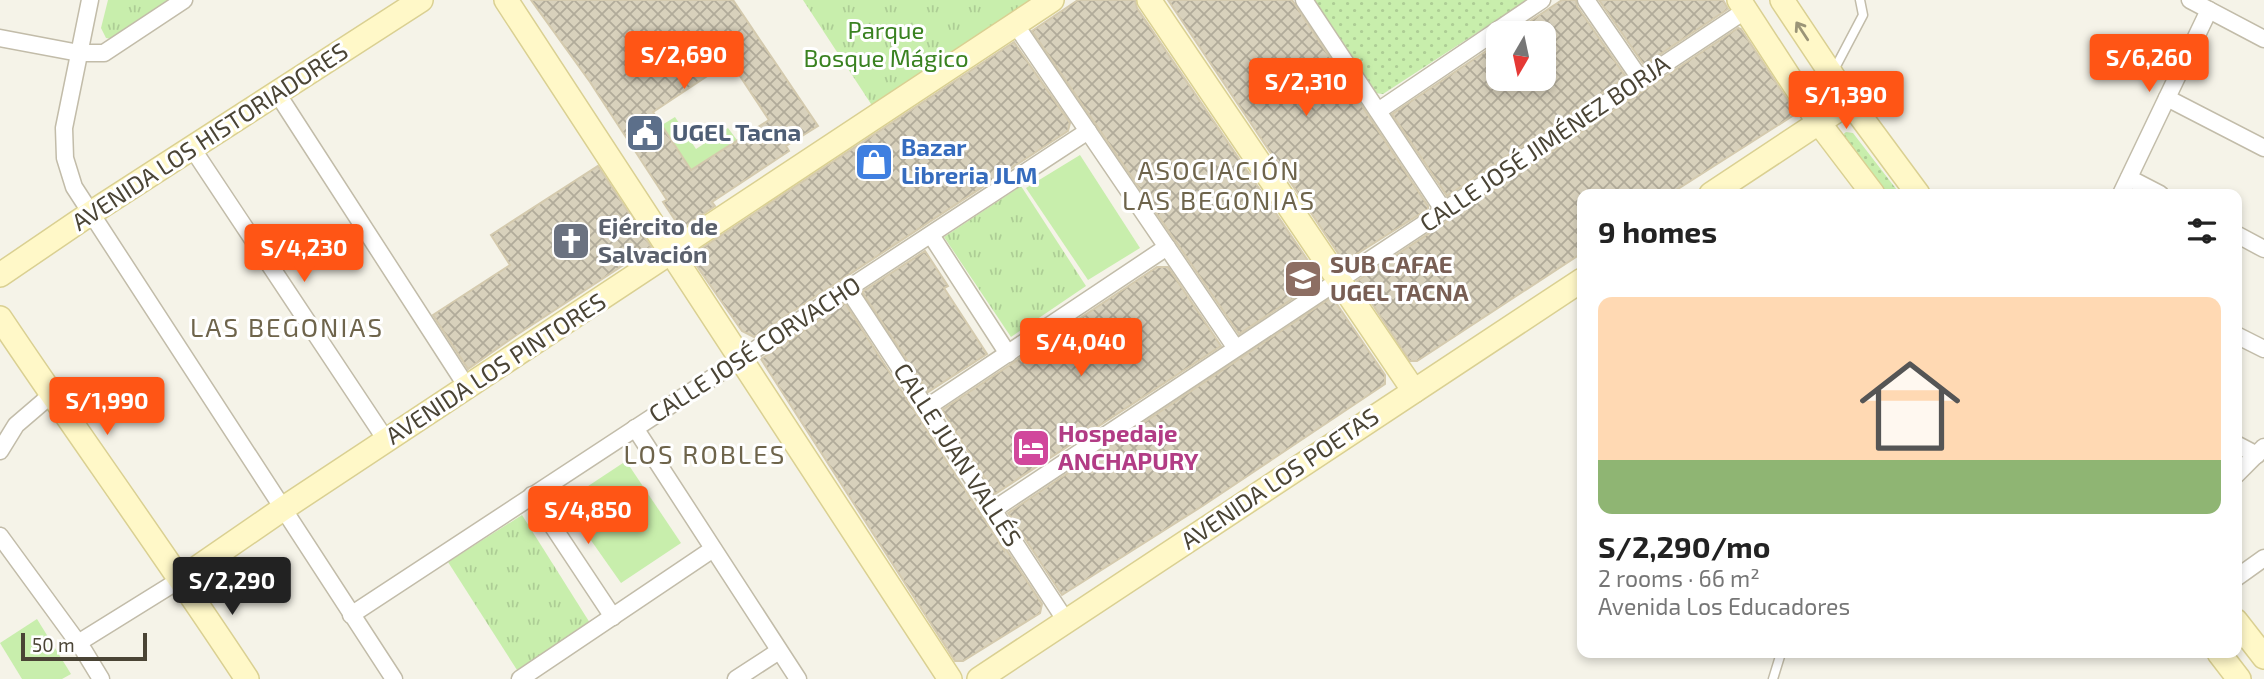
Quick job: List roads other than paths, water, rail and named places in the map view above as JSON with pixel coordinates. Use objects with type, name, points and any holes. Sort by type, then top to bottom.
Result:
[{"type":"street","points":[[90,0],[66,114],[63,142],[68,173],[82,201],[394,679]]},
{"type":"street","points":[[0,37],[79,53],[104,53],[184,0]]},
{"type":"street","name":"AVENIDA LOS HISTORIADORES","points":[[0,275],[91,213],[421,0]]},
{"type":"street","points":[[506,0],[950,679]]},
{"type":"street","name":"AVENIDA LOS PINTORES","points":[[78,643],[181,579],[386,440],[1052,0]]},
{"type":"street","points":[[1149,0],[1414,391]]},
{"type":"street","points":[[1304,0],[1444,211]]},
{"type":"street","points":[[1378,111],[1542,0]]},
{"type":"street","points":[[1586,0],[1641,80]]},
{"type":"street","points":[[1782,0],[1831,75],[1914,189]]},
{"type":"street","points":[[2190,0],[2264,39]]},
{"type":"street","points":[[1743,5],[1819,123],[1869,189]]},
{"type":"street","name":"CALLE JOSÉ JIMÉNEZ BORJA","points":[[993,510],[1641,80],[1743,5]]},
{"type":"street","points":[[2124,189],[2209,10]]},
{"type":"street","points":[[1015,24],[1235,348]]},
{"type":"street","points":[[277,93],[467,387]]},
{"type":"street","points":[[2167,98],[2264,148]]},
{"type":"street","points":[[1719,189],[1850,102]]},
{"type":"street","name":"CALLE JOSÉ CORVACHO","points":[[351,615],[1088,131]]},
{"type":"street","points":[[192,148],[386,440]]},
{"type":"street","points":[[2129,178],[2150,189]]},
{"type":"street","points":[[931,235],[1008,354]]},
{"type":"street","points":[[2242,237],[2264,249]]},
{"type":"street","points":[[926,408],[1167,247]]},
{"type":"street","name":"AVENIDA LOS POETAS","points":[[979,679],[1577,282]]},
{"type":"street","name":"CALLE JUAN VALLÉS","points":[[848,289],[1066,621]]},
{"type":"street","points":[[0,318],[247,679]]},
{"type":"street","points":[[2242,338],[2264,349]]},
{"type":"street","points":[[0,451],[16,425],[51,396]]},
{"type":"street","points":[[635,428],[797,679]]},
{"type":"street","points":[[2242,446],[2261,451]]},
{"type":"street","points":[[2242,469],[2261,451]]},
{"type":"street","points":[[532,495],[613,617]]},
{"type":"street","points":[[0,536],[102,679]]},
{"type":"street","points":[[520,679],[713,549]]},
{"type":"street","points":[[2242,574],[2264,558]]},
{"type":"street","points":[[2242,629],[2264,657]]},
{"type":"street","points":[[736,679],[779,651]]},
{"type":"street","points":[[2223,658],[2239,679]]},
{"type":"lane","points":[[1831,75],[1863,15],[1860,0]]},
{"type":"lane","points":[[1773,679],[1780,658]]},
{"type":"place","name":"UGEL Tacna","points":[[645,133]]},
{"type":"place","name":"Bazar Libreria JLM","points":[[874,162]]},
{"type":"place","name":"Ejército de Salvación","points":[[571,241]]},
{"type":"place","name":"SUB CAFAE UGEL TACNA","points":[[1303,279]]},
{"type":"place","name":"Hospedaje ANCHAPURY","points":[[1031,448]]},
{"type":"district","name":"ASOCIACIÓN LAS BEGONIAS","points":[[1219,186]]},
{"type":"district","name":"LAS BEGONIAS","points":[[287,328]]},
{"type":"district","name":"LOS ROBLES","points":[[705,455]]},
{"type":"park label","name":"Parque Bosque Mágico","points":[[886,45]]}]
